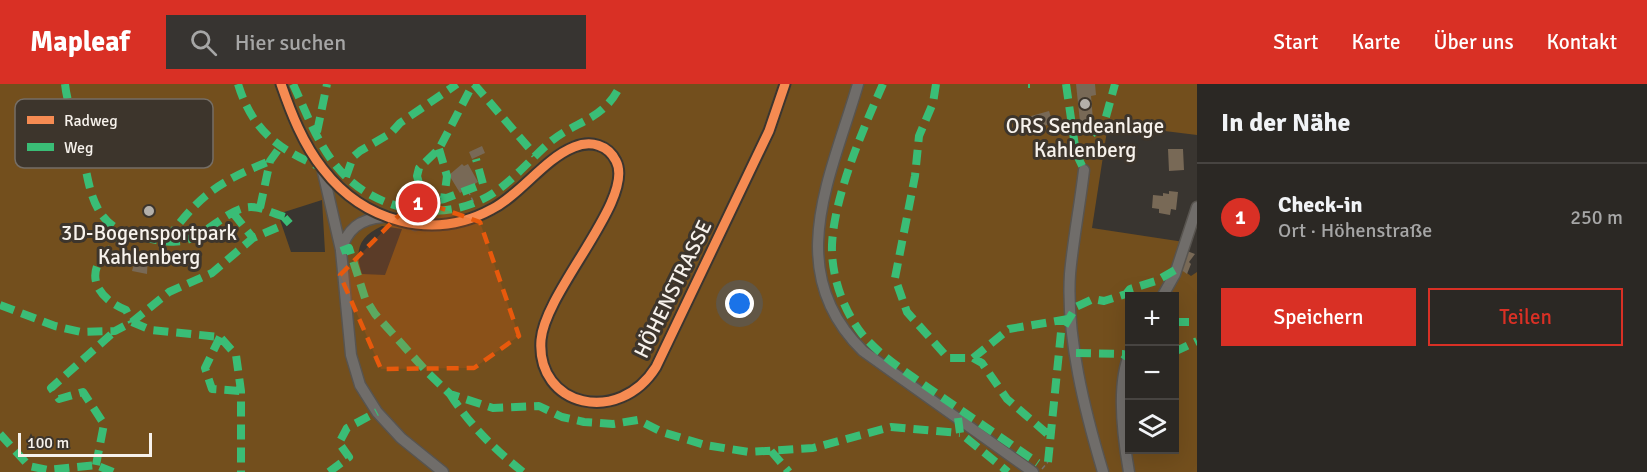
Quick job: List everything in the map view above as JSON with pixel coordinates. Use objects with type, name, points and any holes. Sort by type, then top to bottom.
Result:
[{"type":"street","name":"HÖHENSTRASSE","points":[[281,84],[290,112],[322,168],[354,200],[383,217],[415,225],[453,223],[474,218],[507,199],[570,148],[590,144],[606,148],[618,165],[619,187],[550,310],[543,330],[542,352],[548,372],[569,394],[590,403],[612,402],[623,398],[645,382],[656,367],[764,141],[785,84]]},
{"type":"street","points":[[858,84],[818,231],[817,266],[828,304],[844,331],[864,351],[1038,468]]},
{"type":"street","name":"HÖHENSTRASSE","points":[[322,168],[341,251],[351,355],[360,385],[377,412],[401,438],[443,472]]},
{"type":"street","points":[[1084,170],[1070,275],[1071,314],[1089,427],[1103,472]]},
{"type":"street","points":[[1165,292],[1175,274],[1197,207]]},
{"type":"street","points":[[415,225],[417,210]]},
{"type":"street","name":"HÖHENSTRASSE","points":[[341,251],[345,239],[361,222],[383,217]]},
{"type":"street","points":[[1125,368],[1123,374],[1124,445],[1129,472]]},
{"type":"path","points":[[468,191],[474,203]]},
{"type":"path","points":[[1040,472],[1038,468],[1048,462]]},
{"type":"highlighted area","points":[[415,199],[480,222],[519,336],[474,368],[381,369],[340,275]]},
{"type":"shaded area","points":[[0,84],[1197,84],[1197,135],[1108,124],[1092,228],[1184,242],[1176,265],[1191,276],[1197,272],[1197,472],[0,472]],"holes":[[[322,200],[325,252],[291,252],[278,214]],[[382,226],[402,229],[385,275],[362,274],[359,251],[363,240]]]},
{"type":"building","name":"ORS Sendeanlage Kahlenberg","points":[[1076,84],[1095,84],[1096,95],[1091,96],[1093,120],[1080,122]]},
{"type":"building","points":[[1049,111],[1053,123],[1035,129],[1031,116]]},
{"type":"building","points":[[482,146],[485,153],[472,159],[469,152]]},
{"type":"building","points":[[1168,149],[1183,149],[1184,170],[1169,171]]},
{"type":"building","points":[[462,164],[464,166],[468,164],[478,182],[460,193],[449,175]]},
{"type":"building","points":[[1169,191],[1178,192],[1176,210],[1171,209],[1170,215],[1159,213],[1159,209],[1152,208],[1153,195],[1163,196],[1163,193],[1169,194]]},
{"type":"building","points":[[1187,251],[1195,254],[1189,262],[1191,264],[1187,274],[1180,269]]},
{"type":"building","points":[[137,253],[148,254],[147,274],[132,271]]},
{"type":"marked path","points":[[65,84],[68,99]]},
{"type":"marked path","points":[[238,84],[250,113],[258,125],[278,144],[318,166]]},
{"type":"marked path","points":[[293,84],[324,149],[353,183],[391,204],[434,211],[476,202],[495,192],[559,135],[598,113],[614,96],[621,84]]},
{"type":"marked path","points":[[317,132],[327,84]]},
{"type":"marked path","points":[[346,177],[353,157],[360,151],[391,133],[400,123],[457,84]]},
{"type":"marked path","points":[[425,204],[417,176],[419,168],[439,149],[473,84]]},
{"type":"marked path","points":[[474,84],[535,155]]},
{"type":"marked path","points":[[883,84],[851,163],[834,226],[832,256],[836,280],[844,303],[855,325],[886,358],[1038,463]]},
{"type":"marked path","points":[[936,84],[933,103],[919,136],[915,176],[895,278],[907,312],[948,358],[973,358],[982,363],[1007,399],[1051,437]]},
{"type":"marked path","points":[[1066,84],[1076,153],[1084,170]]},
{"type":"marked path","points":[[1092,134],[1104,124],[1115,84]]},
{"type":"marked path","points":[[260,208],[270,161],[280,147]]},
{"type":"marked path","points":[[439,149],[447,176],[444,199]]},
{"type":"marked path","points":[[418,205],[444,199],[483,184],[476,159]]},
{"type":"marked path","points":[[166,241],[189,212],[211,192],[236,176],[270,161]]},
{"type":"marked path","points":[[86,168],[94,201],[101,214],[111,225],[126,233],[145,238],[182,241],[200,234],[242,208],[256,207],[290,218]]},
{"type":"marked path","points":[[233,213],[253,238]]},
{"type":"marked path","points":[[0,305],[55,326],[81,332],[115,331],[132,322],[169,292],[212,273],[253,238],[281,226],[290,218]]},
{"type":"marked path","points":[[130,236],[103,256],[95,273],[99,289],[110,301],[126,310],[132,322]]},
{"type":"marked path","points":[[341,251],[349,248],[365,298],[375,314],[427,372],[450,394],[493,408],[539,406],[562,417],[584,422],[613,424],[638,420],[662,432],[705,445],[749,452],[813,448],[891,427],[960,433]]},
{"type":"marked path","points":[[1048,462],[1061,332],[1076,307],[1093,299],[1104,301],[1126,294],[1130,289],[1156,281],[1177,269]]},
{"type":"marked path","points":[[973,358],[1009,329],[1068,319]]},
{"type":"marked path","points":[[132,322],[151,330],[220,337],[236,355],[241,391],[241,472]]},
{"type":"marked path","points":[[1179,322],[1197,322]]},
{"type":"marked path","points":[[96,465],[104,424],[83,392],[59,399],[51,388],[115,331]]},
{"type":"marked path","points":[[220,337],[205,368],[212,389],[241,391]]},
{"type":"marked path","points":[[1179,350],[1197,341]]},
{"type":"marked path","points":[[1076,353],[1125,356]]},
{"type":"marked path","points":[[450,394],[483,436],[523,472]]},
{"type":"marked path","points":[[329,472],[349,457],[339,443],[347,428],[377,412]]},
{"type":"marked path","points":[[958,418],[960,433],[1008,472]]},
{"type":"marked path","points":[[0,434],[29,466],[48,470],[96,465],[113,472]]},
{"type":"marked path","points":[[771,451],[789,472]]},
{"type":"cycle path","points":[[281,84],[293,117],[323,169],[339,187],[358,202],[400,221],[423,225],[446,224],[469,219],[503,203],[563,152],[587,144],[598,145],[608,151],[616,161],[619,177],[613,198],[557,297],[546,320],[541,340],[543,363],[552,381],[565,394],[583,401],[602,402],[622,397],[640,386],[656,367],[769,131],[785,84]]},
{"type":"place","name":"ORS Sendeanlage Kahlenberg","points":[[1085,104]]},
{"type":"place","name":"Check-in","points":[[418,203]]},
{"type":"place","name":"3D-Bogensportpark Kahlenberg","points":[[149,211]]}]
